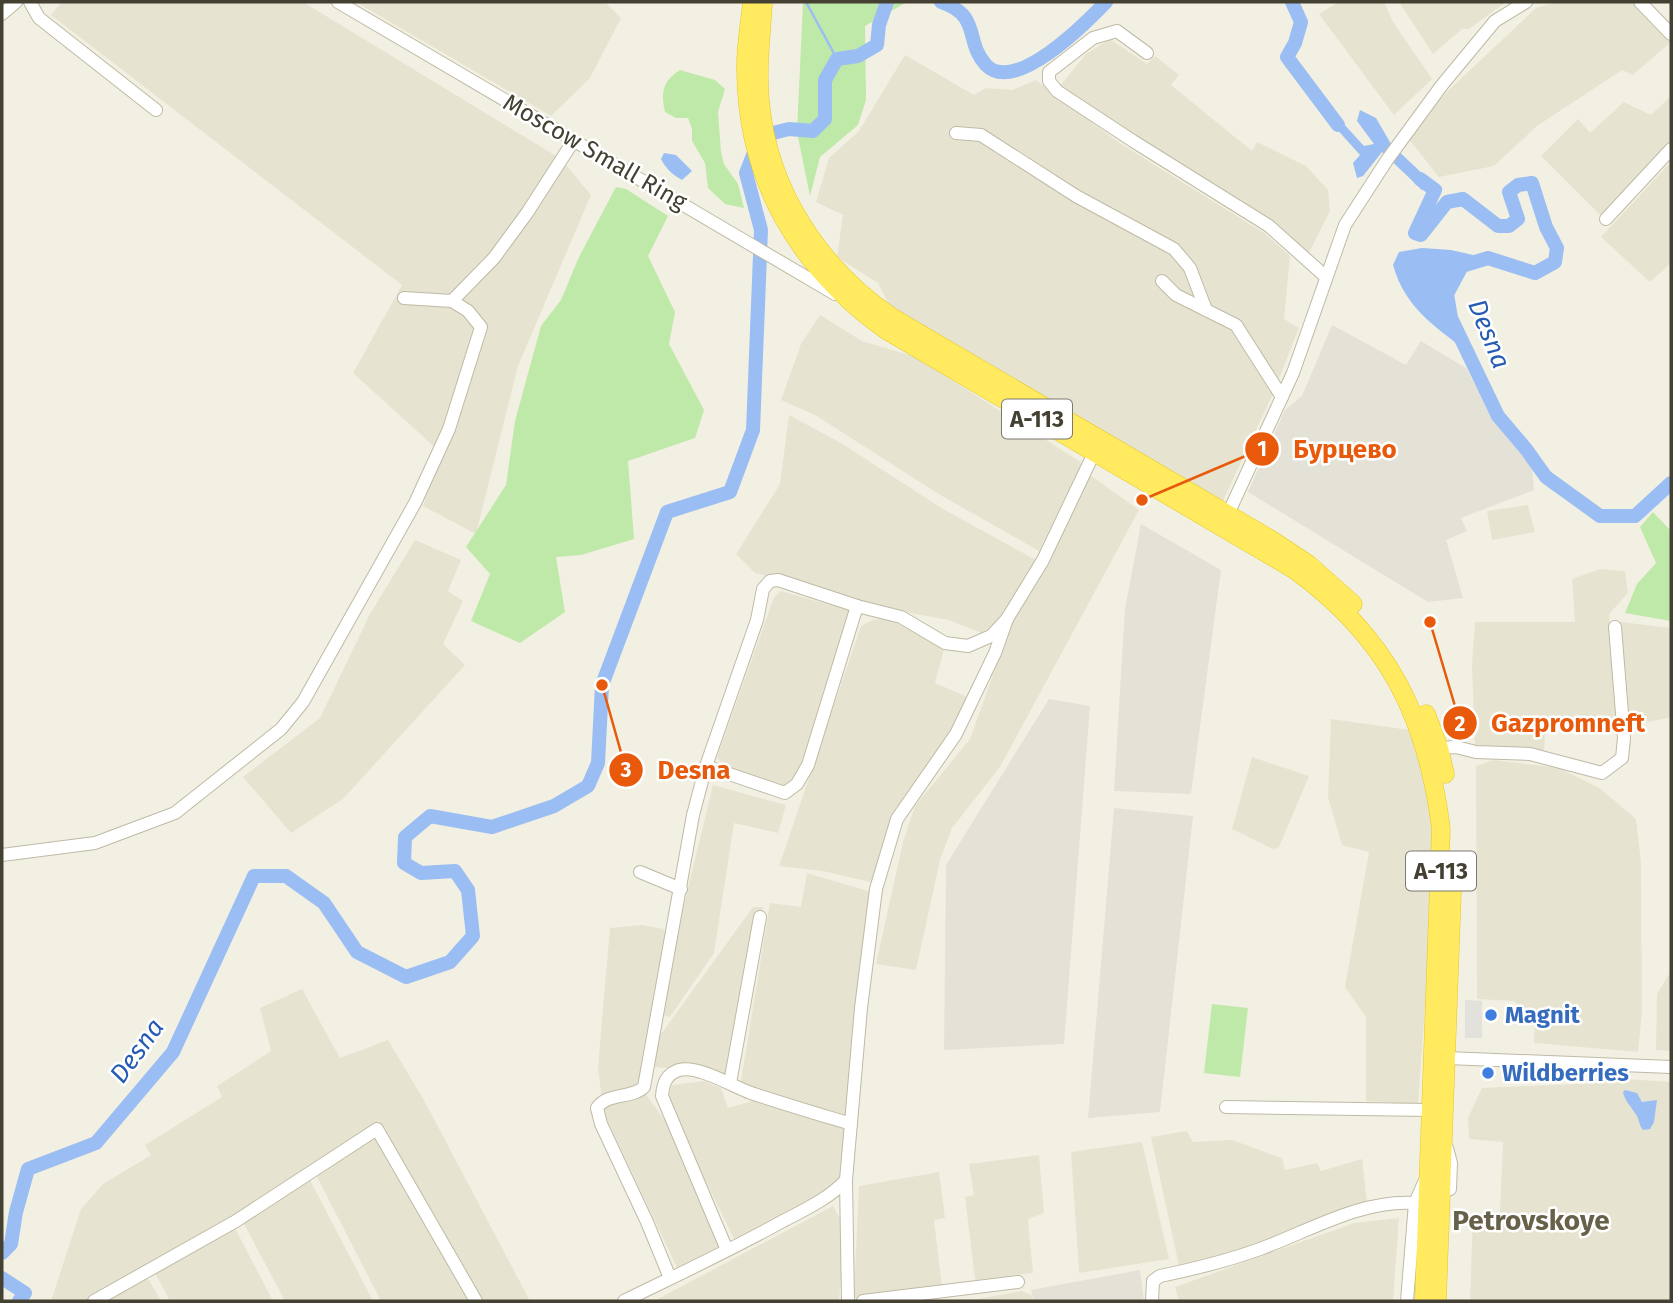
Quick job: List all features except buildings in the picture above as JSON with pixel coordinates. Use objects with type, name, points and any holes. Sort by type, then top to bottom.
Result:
[{"type":"highway","name":"А-113","points":[[752,2],[752,69]]},
{"type":"highway","name":"А-113","points":[[764,2],[747,103],[757,157],[766,184],[781,216],[806,243],[893,318],[1228,514],[1308,564],[1335,586],[1371,623],[1412,683],[1439,748],[1447,783],[1453,832],[1437,1301]]},
{"type":"highway","name":"А-113","points":[[806,243],[824,276],[852,304],[886,330],[1263,550],[1312,583],[1337,604],[1365,634],[1401,688],[1429,760],[1441,829],[1424,1301]]},
{"type":"street","points":[[2,14],[16,2]]},
{"type":"street","points":[[30,2],[39,18],[156,110]]},
{"type":"street","name":"Moscow Small Ring","points":[[338,2],[852,304]]},
{"type":"street","points":[[1228,514],[1293,373],[1345,225],[1398,143],[1443,85],[1495,21],[1526,2]]},
{"type":"street","points":[[1640,2],[1671,34]]},
{"type":"street","points":[[1147,53],[1117,31],[1093,38],[1049,72],[1049,81],[1057,91],[1269,226],[1326,277]]},
{"type":"street","points":[[956,133],[981,135],[1076,196],[1174,249],[1190,268],[1206,310]]},
{"type":"street","points":[[452,301],[494,258],[574,140]]},
{"type":"street","points":[[1606,219],[1671,149]]},
{"type":"street","points":[[1161,281],[1176,295],[1236,325],[1282,397]]},
{"type":"street","points":[[2,855],[95,843],[174,813],[281,729],[303,702],[415,502],[449,429],[481,327],[468,311],[452,301],[404,298]]},
{"type":"street","points":[[848,1301],[846,1180],[861,1008],[876,889],[897,819],[956,734],[995,653],[1007,620],[1043,560],[1094,453]]},
{"type":"street","points":[[670,1278],[601,1124],[597,1108],[608,1099],[637,1092],[644,1087],[693,815],[706,766],[753,632],[763,589],[767,584],[778,580],[901,617],[945,643],[968,646],[991,636],[1007,620]]},
{"type":"street","points":[[706,766],[785,793],[797,785],[813,751],[858,606]]},
{"type":"street","points":[[1439,748],[1456,747],[1476,752],[1530,754],[1602,774],[1622,758],[1624,738],[1615,627]]},
{"type":"street","points":[[640,872],[681,889]]},
{"type":"street","points":[[730,1083],[760,917]]},
{"type":"street","points":[[1447,1058],[1671,1067]]},
{"type":"street","points":[[727,1250],[662,1096],[667,1078],[683,1069],[695,1071],[747,1091],[851,1124]]},
{"type":"street","points":[[1226,1107],[1430,1110]]},
{"type":"street","points":[[94,1301],[236,1221],[377,1129],[475,1301]]},
{"type":"street","points":[[1444,1136],[1451,1163],[1445,1301]]},
{"type":"street","points":[[1407,1301],[1415,1202],[1429,1171]]},
{"type":"street","points":[[624,1301],[804,1210],[840,1187],[846,1180]]},
{"type":"street","points":[[1152,1301],[1153,1282],[1160,1276],[1233,1259],[1372,1206],[1415,1202]]},
{"type":"street","points":[[863,1301],[1018,1282]]},
{"type":"shaded area","points":[[62,2],[303,2],[561,159],[591,195],[518,366],[476,534],[423,506],[441,453],[353,373],[402,285],[51,15]]},
{"type":"shaded area","points":[[356,2],[605,2],[621,18],[590,78],[551,116]]},
{"type":"shaded area","points":[[1339,2],[1384,2],[1393,22],[1432,79],[1394,115],[1319,14]]},
{"type":"shaded area","points":[[1399,2],[1506,2],[1469,29],[1462,29],[1433,54]]},
{"type":"shaded area","points":[[1557,2],[1634,2],[1671,42],[1633,75],[1622,70],[1537,126],[1494,166],[1439,177],[1407,137],[1448,91],[1536,8]]},
{"type":"shaded area","points":[[1110,39],[1147,64],[1155,56],[1179,75],[1171,85],[1252,151],[1257,142],[1306,166],[1328,190],[1330,211],[1307,257],[1059,87],[1086,54]]},
{"type":"shaded area","points":[[905,55],[974,95],[986,88],[1012,90],[1036,80],[1118,142],[1264,233],[1290,256],[1284,319],[1299,328],[1272,396],[1221,505],[892,311],[878,283],[837,257],[843,215],[816,202],[829,158],[859,131]]},
{"type":"shaded area","points":[[1671,96],[1671,141],[1602,217],[1541,156],[1578,119],[1590,133],[1624,102],[1651,115]]},
{"type":"shaded area","points":[[1671,162],[1671,263],[1650,282],[1601,237]]},
{"type":"shaded area","points":[[820,315],[862,341],[916,357],[1082,463],[1039,551],[942,496],[815,415],[781,400],[801,344]]},
{"type":"shaded area","points":[[1332,325],[1406,365],[1421,341],[1466,368],[1493,419],[1532,467],[1534,490],[1461,518],[1467,531],[1446,540],[1463,598],[1428,602],[1248,492],[1285,410],[1302,396]]},
{"type":"shaded area","points":[[789,415],[841,443],[943,509],[1036,560],[1012,608],[982,633],[948,620],[895,610],[755,573],[736,554],[780,484]]},
{"type":"shaded area","points":[[1090,475],[1139,510],[1000,767],[952,828],[940,860],[916,970],[876,964],[903,842],[915,806],[970,739],[1012,622]]},
{"type":"shaded area","points":[[1528,505],[1535,532],[1492,540],[1487,511]]},
{"type":"shaded area","points":[[1141,524],[1221,570],[1191,794],[1114,791],[1125,609]]},
{"type":"shaded area","points":[[415,540],[461,560],[448,591],[463,601],[443,644],[465,665],[343,799],[291,833],[243,777],[320,718],[370,614]]},
{"type":"shaded area","points":[[1600,569],[1625,571],[1628,593],[1609,614],[1619,724],[1580,718],[1546,720],[1544,752],[1475,747],[1472,665],[1475,622],[1575,622],[1572,579]]},
{"type":"shaded area","points":[[781,591],[851,611],[806,778],[782,792],[727,773],[717,757],[774,597]]},
{"type":"shaded area","points":[[887,618],[944,649],[935,683],[972,699],[950,739],[894,815],[871,882],[823,871],[779,866],[861,626],[873,620]]},
{"type":"shaded area","points":[[1621,622],[1671,628],[1671,717],[1627,727]]},
{"type":"shaded area","points":[[1049,699],[1090,706],[1064,1044],[944,1050],[946,865]]},
{"type":"shaded area","points":[[1331,719],[1417,731],[1433,818],[1433,897],[1418,1104],[1366,1101],[1366,1017],[1345,987],[1369,852],[1342,845],[1328,797]]},
{"type":"shaded area","points":[[1252,757],[1309,776],[1279,847],[1273,849],[1232,829]]},
{"type":"shaded area","points":[[1494,760],[1559,768],[1601,789],[1636,819],[1641,862],[1642,1012],[1638,1052],[1534,1043],[1535,1019],[1514,1001],[1477,999],[1476,766]]},
{"type":"shaded area","points":[[713,785],[786,805],[778,833],[734,823],[714,953],[670,1017],[663,1015],[673,950]]},
{"type":"shaded area","points":[[1114,808],[1193,816],[1160,1112],[1088,1118]]},
{"type":"shaded area","points":[[807,873],[871,892],[852,1111],[843,1120],[740,1087],[770,903],[801,907]]},
{"type":"shaded area","points":[[753,907],[763,907],[733,1083],[693,1070],[653,1067],[659,1037]]},
{"type":"shaded area","points":[[642,925],[663,929],[668,940],[642,1089],[676,1136],[728,1253],[681,1276],[603,1111],[598,1066],[610,928]]},
{"type":"shaded area","points":[[1671,971],[1671,1051],[1656,1050],[1657,994]]},
{"type":"shaded area","points":[[302,989],[340,1058],[388,1040],[425,1102],[530,1301],[482,1301],[379,1121],[207,1235],[89,1301],[51,1301],[81,1209],[103,1184],[151,1155],[145,1145],[222,1097],[217,1086],[271,1051],[260,1008]]},
{"type":"shaded area","points":[[1465,1000],[1482,1001],[1482,1038],[1465,1038]]},
{"type":"shaded area","points":[[1610,1078],[1671,1082],[1671,1301],[1470,1301],[1473,1214],[1500,1212],[1503,1142],[1469,1139],[1468,1118],[1482,1088],[1599,1083]]},
{"type":"shaded area","points":[[704,1081],[721,1088],[728,1108],[752,1101],[848,1130],[846,1183],[738,1247],[667,1102],[672,1085]]},
{"type":"shaded area","points":[[1187,1131],[1193,1142],[1232,1140],[1282,1158],[1285,1170],[1317,1163],[1321,1171],[1362,1159],[1367,1201],[1260,1246],[1191,1266],[1179,1266],[1151,1137]]},
{"type":"shaded area","points":[[371,1136],[381,1142],[471,1301],[381,1301],[315,1173]]},
{"type":"shaded area","points":[[1142,1142],[1169,1259],[1079,1273],[1071,1152]]},
{"type":"shaded area","points":[[1039,1155],[1044,1213],[1028,1219],[1033,1273],[975,1280],[965,1197],[974,1195],[969,1164]]},
{"type":"shaded area","points":[[939,1172],[945,1218],[934,1220],[942,1286],[856,1299],[854,1293],[859,1186]]},
{"type":"shaded area","points":[[310,1180],[373,1301],[285,1301],[243,1222]]},
{"type":"shaded area","points":[[833,1206],[845,1228],[839,1301],[654,1301]]},
{"type":"shaded area","points":[[1399,1218],[1393,1301],[1179,1301],[1175,1287],[1354,1223]]},
{"type":"shaded area","points":[[231,1228],[236,1230],[273,1301],[170,1301],[155,1273]]},
{"type":"shaded area","points":[[1140,1270],[1144,1301],[1034,1301],[1031,1290]]},
{"type":"shaded area","points":[[142,1278],[149,1280],[161,1301],[98,1301]]},
{"type":"shaded area","points":[[1022,1291],[1032,1295],[1033,1301],[966,1301]]},
{"type":"green space","points":[[803,2],[907,2],[865,26],[866,100],[858,125],[820,157],[810,196],[797,132]]},
{"type":"green space","points":[[680,70],[715,80],[725,89],[718,112],[721,152],[724,164],[738,184],[744,208],[725,204],[708,188],[705,163],[692,141],[688,118],[676,118],[665,112],[664,88]]},
{"type":"green space","points":[[616,187],[626,189],[668,216],[648,256],[675,312],[669,344],[704,410],[695,438],[628,461],[634,539],[581,555],[556,557],[565,612],[520,643],[471,621],[490,574],[466,547],[506,485],[515,421],[541,326],[561,300],[579,257]]},
{"type":"green space","points":[[1653,512],[1671,531],[1671,621],[1625,613],[1637,584],[1656,563],[1640,527]]},
{"type":"green space","points":[[1212,1004],[1248,1008],[1240,1077],[1204,1073]]},
{"type":"water","points":[[1326,110],[1331,110],[1364,146],[1374,144],[1357,121],[1360,110],[1376,118],[1391,144],[1430,181],[1435,190],[1422,190],[1382,152],[1363,176],[1357,178],[1353,163],[1360,155],[1326,117]]},
{"type":"water","points":[[664,153],[676,155],[692,171],[682,180],[663,163],[661,159]]},
{"type":"water","points":[[1422,248],[1451,250],[1491,259],[1462,266],[1447,294],[1451,318],[1465,350],[1421,314],[1398,280],[1393,265],[1399,252]]},
{"type":"water","points":[[1625,1090],[1637,1093],[1642,1102],[1657,1100],[1654,1122],[1650,1129],[1641,1128],[1637,1115],[1625,1098]]},
{"type":"waterway","points":[[806,2],[837,59]]},
{"type":"waterway","name":"Desna","points":[[2,1253],[11,1244],[16,1212],[28,1169],[96,1143],[173,1052],[254,876],[286,876],[324,903],[357,952],[406,977],[450,962],[473,936],[468,890],[455,871],[421,873],[404,863],[405,837],[430,816],[492,827],[554,806],[588,786],[598,763],[602,685],[667,512],[730,492],[753,430],[761,230],[746,173],[753,155],[773,133],[789,129],[813,131],[825,119],[825,80],[837,59],[858,56],[877,45],[879,25],[887,2]]},
{"type":"waterway","name":"Desna","points":[[941,2],[962,14],[971,30],[979,56],[986,65],[999,72],[1014,71],[1049,53],[1106,2]]},
{"type":"waterway","name":"Desna","points":[[1292,2],[1301,22],[1295,43],[1287,57],[1338,125]]},
{"type":"waterway","name":"Desna","points":[[1420,179],[1435,190],[1415,233],[1421,235],[1447,202],[1463,199],[1498,226],[1509,226],[1518,219],[1509,192],[1518,185],[1532,183],[1546,227],[1557,248],[1555,262],[1535,273],[1488,258],[1462,266],[1447,294],[1451,318],[1498,416],[1546,477],[1600,516],[1635,516],[1671,483]]},
{"type":"waterway","name":"Desna","points":[[2,1278],[25,1293],[19,1301]]},
{"type":"place","name":"Бурцево","points":[[1142,500]]},
{"type":"place","name":"Gazpromneft","points":[[1430,622]]},
{"type":"place","name":"Desna","points":[[602,685]]},
{"type":"place","name":"Magnit","points":[[1491,1015]]},
{"type":"place","name":"Wildberries","points":[[1488,1073]]},
{"type":"district","name":"Petrovskoye","points":[[1531,1220]]}]
